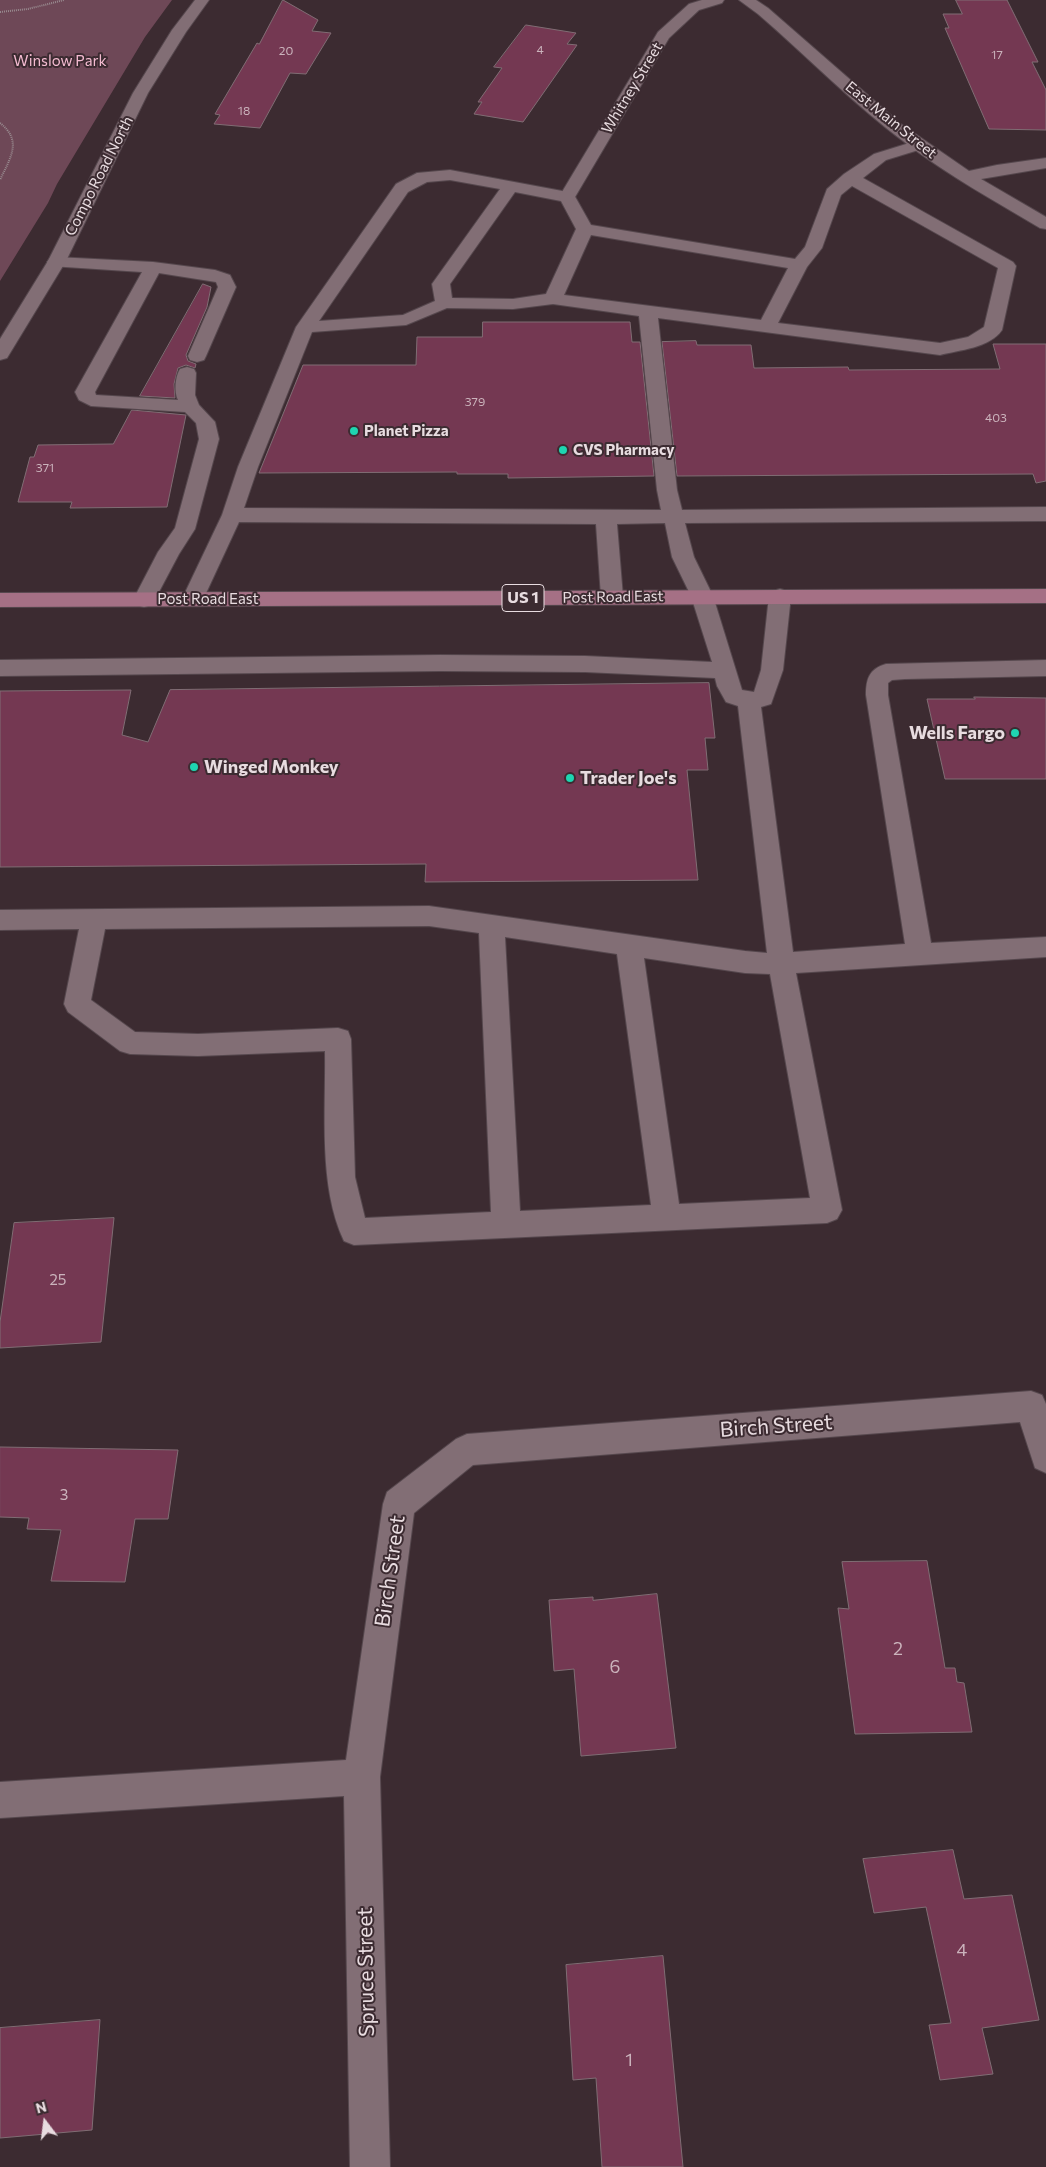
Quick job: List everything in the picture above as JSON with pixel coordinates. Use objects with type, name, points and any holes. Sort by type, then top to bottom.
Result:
[{"type":"main road","name":"Post Road East","points":[[0,600],[1046,596]]},
{"type":"street","name":"Compo Road North","points":[[0,354],[56,262],[155,68],[171,41],[202,0]]},
{"type":"street","name":"Whitney Street","points":[[567,197],[663,35],[694,7],[717,0]]},
{"type":"street","name":"East Main Street","points":[[746,0],[764,10],[866,102],[918,145],[1046,224]]},
{"type":"street","points":[[766,326],[799,265],[813,248],[833,193],[850,178],[880,157],[918,145]]},
{"type":"street","points":[[967,177],[997,170],[1046,163]]},
{"type":"street","points":[[193,599],[232,515],[248,466],[305,326],[402,188],[422,177],[450,174],[567,197],[585,229]]},
{"type":"street","points":[[305,326],[406,320],[444,302],[513,304],[552,299],[940,349],[974,341],[993,330],[1007,266],[850,178]]},
{"type":"street","points":[[444,302],[441,284],[511,186]]},
{"type":"street","points":[[585,229],[799,265]]},
{"type":"street","points":[[552,299],[585,229]]},
{"type":"street","points":[[56,262],[153,267],[215,274],[224,278],[227,287],[192,364],[185,395],[191,407],[205,422],[210,439],[185,529],[169,552],[144,600]]},
{"type":"street","points":[[153,267],[85,392],[86,396],[91,400],[191,407]]},
{"type":"street","points":[[648,311],[667,490],[683,557],[702,596],[720,650],[728,686],[734,696],[749,701],[763,698],[772,670],[780,596]]},
{"type":"street","points":[[232,515],[606,517],[1046,514]]},
{"type":"street","points":[[606,517],[612,597]]},
{"type":"street","points":[[0,668],[450,663],[585,664],[724,670]]},
{"type":"street","points":[[920,954],[877,696],[877,680],[886,672],[905,670],[1046,668]]},
{"type":"street","points":[[94,920],[77,1004],[130,1043],[198,1045],[338,1039],[341,1177],[354,1232],[827,1210],[781,964],[749,701]]},
{"type":"street","points":[[0,920],[429,916],[745,962],[781,964],[1046,947]]},
{"type":"street","points":[[491,924],[506,1225]]},
{"type":"street","points":[[629,946],[667,1218]]},
{"type":"street","name":"Birch Street","points":[[362,1777],[399,1504],[467,1450],[1031,1406],[1046,1457]]},
{"type":"street","points":[[0,1800],[362,1777]]},
{"type":"street","name":"Spruce Street","points":[[362,1777],[370,2167]]},
{"type":"path","points":[[0,12],[28,9],[64,0]]},
{"type":"path","points":[[0,122],[8,128],[14,138],[14,148],[0,180]]},
{"type":"green space","name":"Winslow Park","points":[[0,0],[172,0],[145,37],[0,281]]},
{"type":"building","points":[[283,0],[318,20],[312,31],[331,33],[306,74],[290,73],[260,128],[214,124],[220,115],[215,114],[257,43],[259,44]]},
{"type":"building","points":[[956,0],[1007,0],[1038,62],[1032,62],[1046,90],[1046,130],[989,129],[945,28],[949,28],[943,14],[962,14]]},
{"type":"building","points":[[526,25],[576,33],[567,44],[577,45],[523,122],[474,114],[482,102],[478,102],[502,68],[494,67]]},
{"type":"building","points":[[203,284],[211,287],[207,307],[186,355],[188,361],[196,364],[195,368],[186,365],[178,368],[174,384],[175,398],[140,396]]},
{"type":"building","points":[[483,322],[630,322],[632,342],[640,342],[654,476],[508,478],[508,474],[457,474],[457,472],[259,473],[303,365],[416,365],[417,337],[482,337]]},
{"type":"building","points":[[696,341],[697,345],[751,345],[754,368],[848,367],[849,370],[1000,369],[993,344],[1046,344],[1046,481],[1036,483],[1033,474],[677,476],[662,342]]},
{"type":"building","points":[[132,410],[186,415],[167,507],[70,508],[72,502],[18,502],[30,457],[34,457],[38,445],[113,444]]},
{"type":"building","points":[[709,683],[715,738],[705,738],[708,770],[687,770],[698,880],[425,882],[426,864],[0,867],[0,691],[131,690],[122,735],[148,742],[170,690]]},
{"type":"building","points":[[974,697],[1046,698],[1046,779],[945,779],[927,699],[975,699]]},
{"type":"building","points":[[114,1218],[101,1342],[0,1348],[0,1322],[14,1223]]},
{"type":"building","points":[[0,1447],[178,1450],[168,1519],[135,1519],[125,1582],[51,1581],[61,1530],[27,1529],[29,1518],[0,1517]]},
{"type":"building","points":[[927,1561],[945,1668],[955,1668],[957,1682],[964,1683],[972,1732],[855,1734],[838,1608],[849,1609],[842,1562]]},
{"type":"building","points":[[657,1594],[676,1748],[581,1756],[574,1669],[554,1671],[549,1600],[593,1597],[593,1600]]},
{"type":"building","points":[[953,1850],[964,1899],[1012,1895],[1039,2020],[982,2028],[993,2074],[940,2080],[929,2025],[951,2023],[926,1907],[874,1913],[863,1859]]},
{"type":"building","points":[[663,1956],[683,2167],[602,2167],[596,2078],[573,2080],[566,1965]]},
{"type":"building","points":[[100,2020],[92,2130],[0,2138],[0,2028]]},
{"type":"place","name":"Planet Pizza","points":[[354,431]]},
{"type":"place","name":"CVS Pharmacy","points":[[563,450]]},
{"type":"place","name":"Wells Fargo","points":[[1015,733]]},
{"type":"place","name":"Winged Monkey","points":[[194,767]]},
{"type":"place","name":"Trader Joe's","points":[[570,778]]}]
